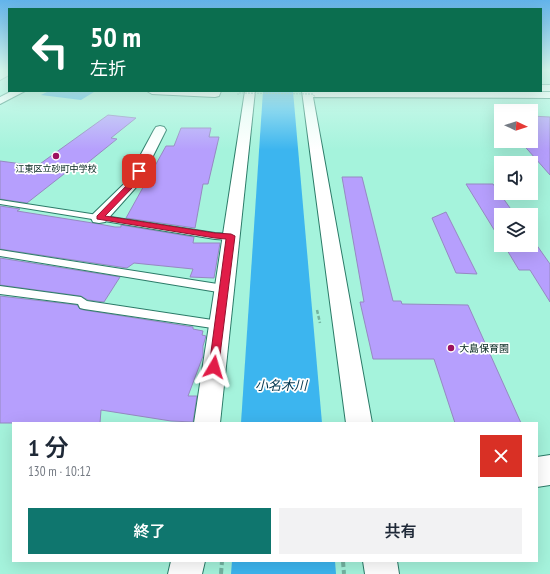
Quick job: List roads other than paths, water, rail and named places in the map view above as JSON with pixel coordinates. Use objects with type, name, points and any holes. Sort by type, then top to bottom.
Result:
[{"type":"street","points":[[207,422],[231,236],[242,97]]},
{"type":"street","points":[[310,97],[359,422]]},
{"type":"street","points":[[99,218],[132,184],[160,130]]},
{"type":"street","points":[[538,472],[550,470]]},
{"type":"street","points":[[185,574],[188,562]]},
{"type":"street","points":[[380,562],[382,574]]},
{"type":"lane","points":[[0,202],[215,236],[231,236]]},
{"type":"lane","points":[[0,253],[224,289]]},
{"type":"lane","points":[[0,290],[81,301],[84,305],[219,325]]},
{"type":"water","points":[[55,97],[86,97],[81,100]]},
{"type":"water","name":"小名木川","points":[[263,97],[294,97],[322,422],[241,422]]},
{"type":"water","points":[[232,562],[335,562],[336,574],[231,574]]},
{"type":"place","name":"江東区立砂町中学校","points":[[56,156]]},
{"type":"place","name":"大島保育園","points":[[451,348]]}]
